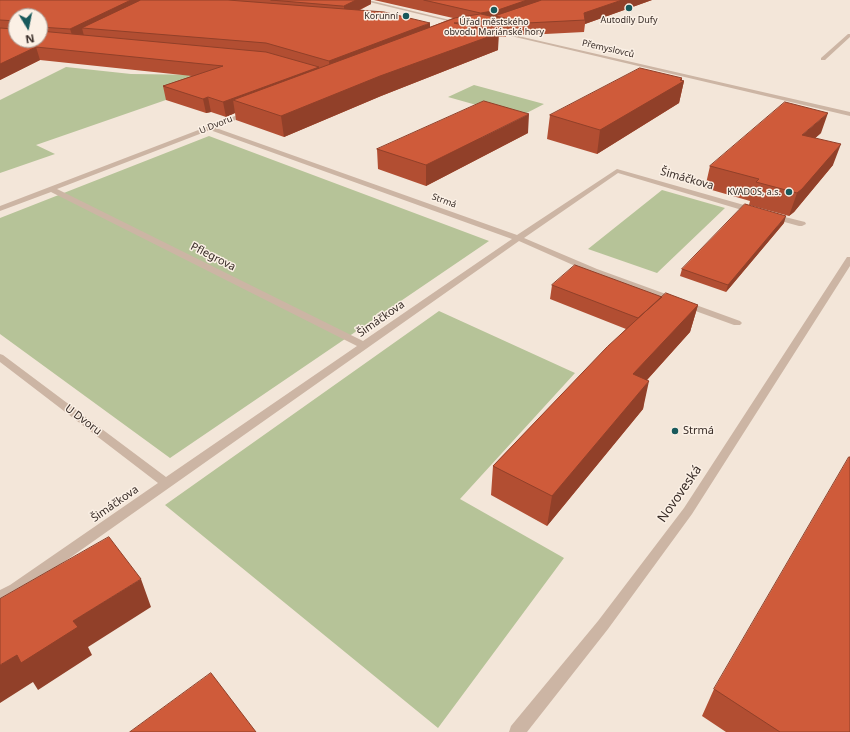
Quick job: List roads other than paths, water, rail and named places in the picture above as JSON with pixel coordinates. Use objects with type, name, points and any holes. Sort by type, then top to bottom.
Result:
[{"type":"street","points":[[363,0],[465,24]]},
{"type":"street","points":[[373,7],[381,4]]},
{"type":"street","name":"Přemyslovců","points":[[490,30],[850,114]]},
{"type":"street","points":[[823,59],[850,35]]},
{"type":"street","name":"U Dvoru","points":[[0,208],[253,111]]},
{"type":"street","name":"Strmá","points":[[211,128],[518,238],[594,271],[737,323]]},
{"type":"street","name":"Šimáčkova","points":[[0,596],[15,589],[617,170],[802,224]]},
{"type":"street","name":"Pflegrova","points":[[51,189],[365,346]]},
{"type":"street","name":"Novoveská","points":[[517,732],[603,626],[688,511],[850,259]]},
{"type":"street","name":"U Dvoru","points":[[0,357],[166,484]]},
{"type":"place","name":"Autodíly Dufy","points":[[629,8]]},
{"type":"place","name":"Úřad městského obvodu Mariánské hory","points":[[494,10]]},
{"type":"place","name":"Korunní","points":[[406,16]]},
{"type":"place","name":"KVADOS, a.s.","points":[[789,192]]},
{"type":"place","name":"Strmá","points":[[675,431]]}]
